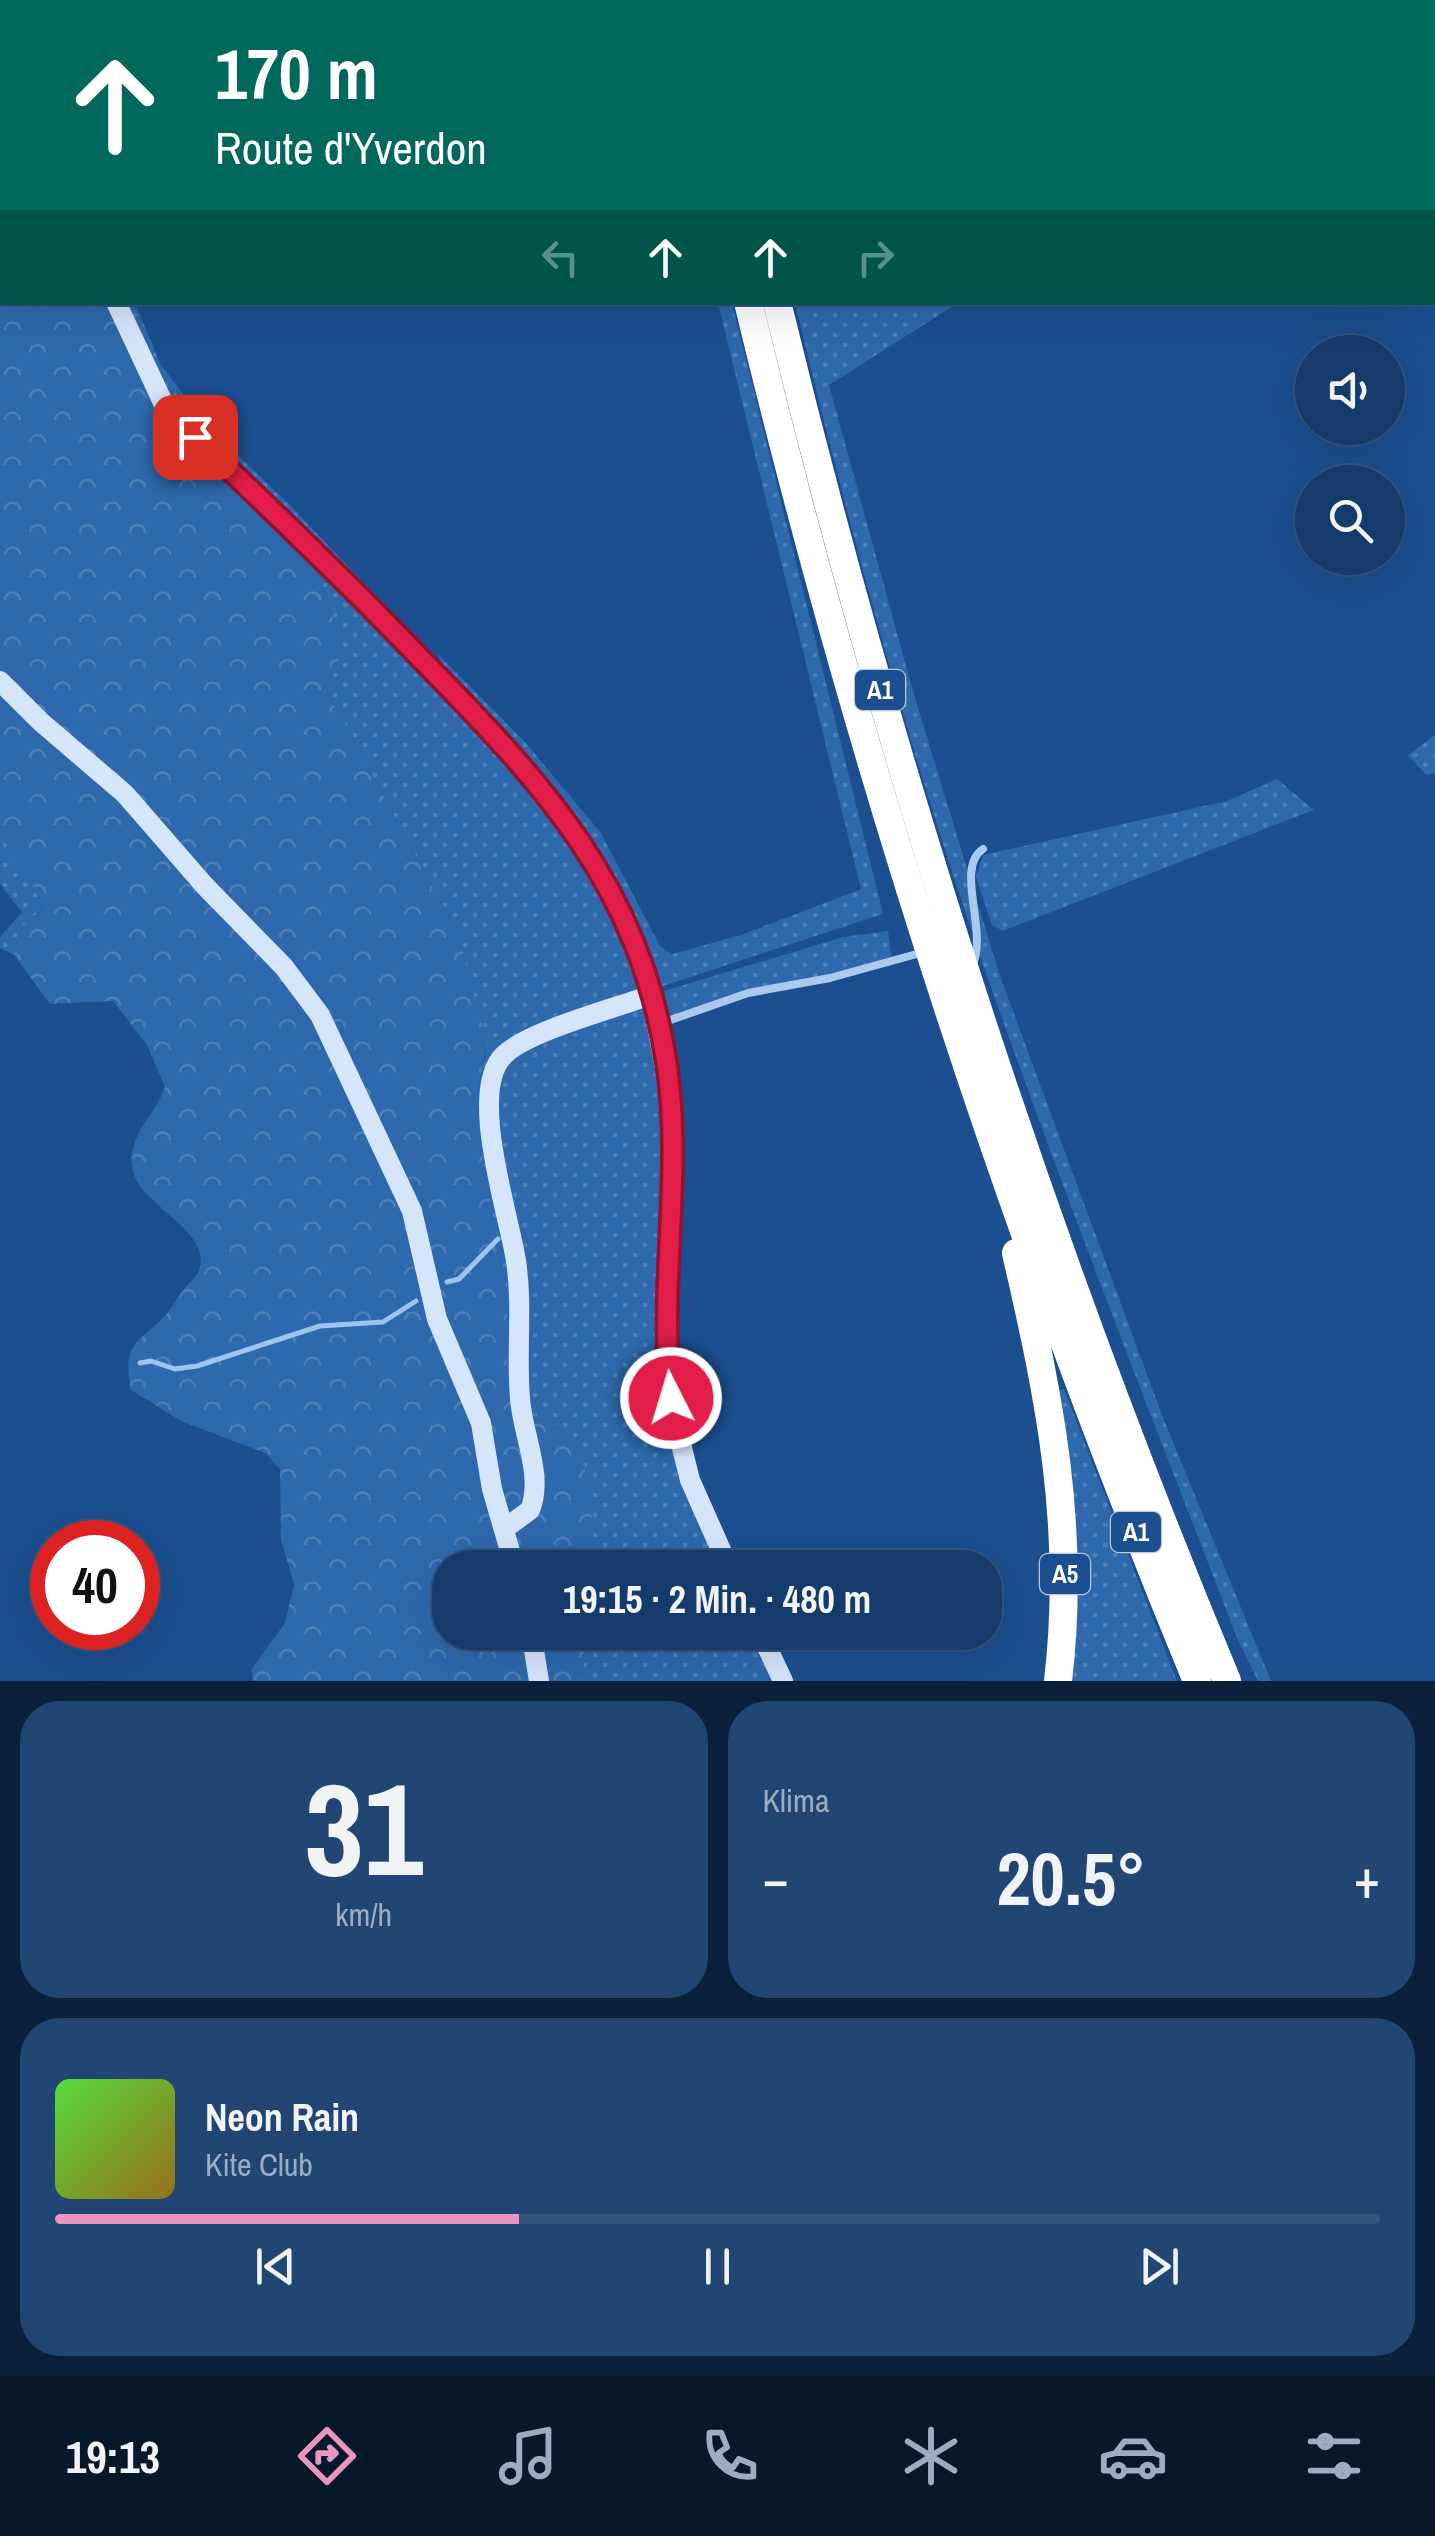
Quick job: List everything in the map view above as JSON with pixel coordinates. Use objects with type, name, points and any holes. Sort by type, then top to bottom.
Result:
[{"type":"highway","name":"A1","points":[[749,305],[827,606],[929,950],[1085,1397],[1196,1681]]},
{"type":"highway","name":"A1","points":[[778,305],[874,669],[967,974],[1068,1270],[1227,1681]]},
{"type":"highway","name":"A5","points":[[982,1107],[1056,1437],[1065,1550],[1058,1681]]},
{"type":"street","points":[[117,305],[167,410],[357,592],[504,744],[571,824],[618,906],[651,995],[672,1121],[666,1323],[673,1412],[690,1480],[721,1550]]},
{"type":"street","points":[[0,681],[40,722],[125,794],[284,967],[320,1015],[404,1190],[438,1319],[480,1423],[492,1489],[510,1550]]},
{"type":"street","points":[[504,1528],[530,1510],[535,1483],[520,1398],[518,1277],[494,1154],[491,1079],[502,1056],[526,1040],[651,995]]},
{"type":"street","points":[[533,1650],[539,1681]]},
{"type":"street","points":[[768,1650],[783,1681]]},
{"type":"lane","points":[[967,974],[980,939],[970,869],[973,857],[982,849]]},
{"type":"lane","points":[[658,1024],[748,993],[830,978],[929,950]]},
{"type":"green space","points":[[0,305],[114,305],[165,413],[308,544],[343,649],[327,691],[458,934],[487,1043],[477,1096],[483,1160],[507,1295],[507,1385],[527,1413],[574,1437],[590,1501],[593,1550],[432,1550],[432,1650],[587,1650],[582,1671],[570,1681],[253,1681],[251,1670],[285,1623],[294,1584],[281,1540],[280,1469],[265,1453],[181,1421],[131,1390],[128,1364],[133,1348],[197,1275],[201,1256],[196,1243],[148,1195],[133,1171],[137,1136],[165,1087],[147,1045],[113,1001],[50,1004],[14,955],[22,927],[42,910],[43,903],[0,833]]},
{"type":"green space","points":[[121,305],[136,305],[160,363],[204,423],[290,505],[418,641],[169,409]]},
{"type":"green space","points":[[718,305],[732,305],[883,914],[657,988],[611,877],[442,668],[438,654],[524,741],[601,833],[660,946],[672,954],[741,935],[861,889]]},
{"type":"green space","points":[[796,305],[955,305],[829,385],[914,695],[1000,976],[1162,1415],[1271,1681],[1258,1681],[1238,1640],[985,970],[931,805],[837,471]]},
{"type":"green space","points":[[308,544],[571,825],[651,995],[843,937],[888,931],[892,962],[762,990],[659,1025],[673,1412],[723,1550],[592,1550],[561,1430],[527,1413],[507,1385],[507,1295],[483,1160],[477,1096],[486,1052],[458,934],[327,691],[343,649]]},
{"type":"green space","points":[[1435,735],[1435,773],[1426,775],[1408,755]]},
{"type":"green space","points":[[1277,779],[1314,810],[1003,931],[992,925],[976,877],[983,855],[1227,801]]},
{"type":"green space","points":[[0,833],[43,903],[42,909],[22,927],[14,955],[0,948],[0,937],[22,912],[0,884]]},
{"type":"green space","points":[[1064,1389],[1177,1681],[1068,1681],[1057,1390]]},
{"type":"green space","points":[[587,1650],[768,1650],[783,1681],[570,1681],[582,1671]]},
{"type":"waterway","points":[[447,1282],[459,1279],[498,1239]]},
{"type":"waterway","points":[[140,1363],[151,1361],[175,1369],[197,1366],[320,1326],[383,1322],[416,1301]]},
{"type":"route","points":[[195,437],[357,592],[527,770],[571,824],[618,906],[651,995],[670,1094],[673,1186],[666,1323],[671,1398]]}]
